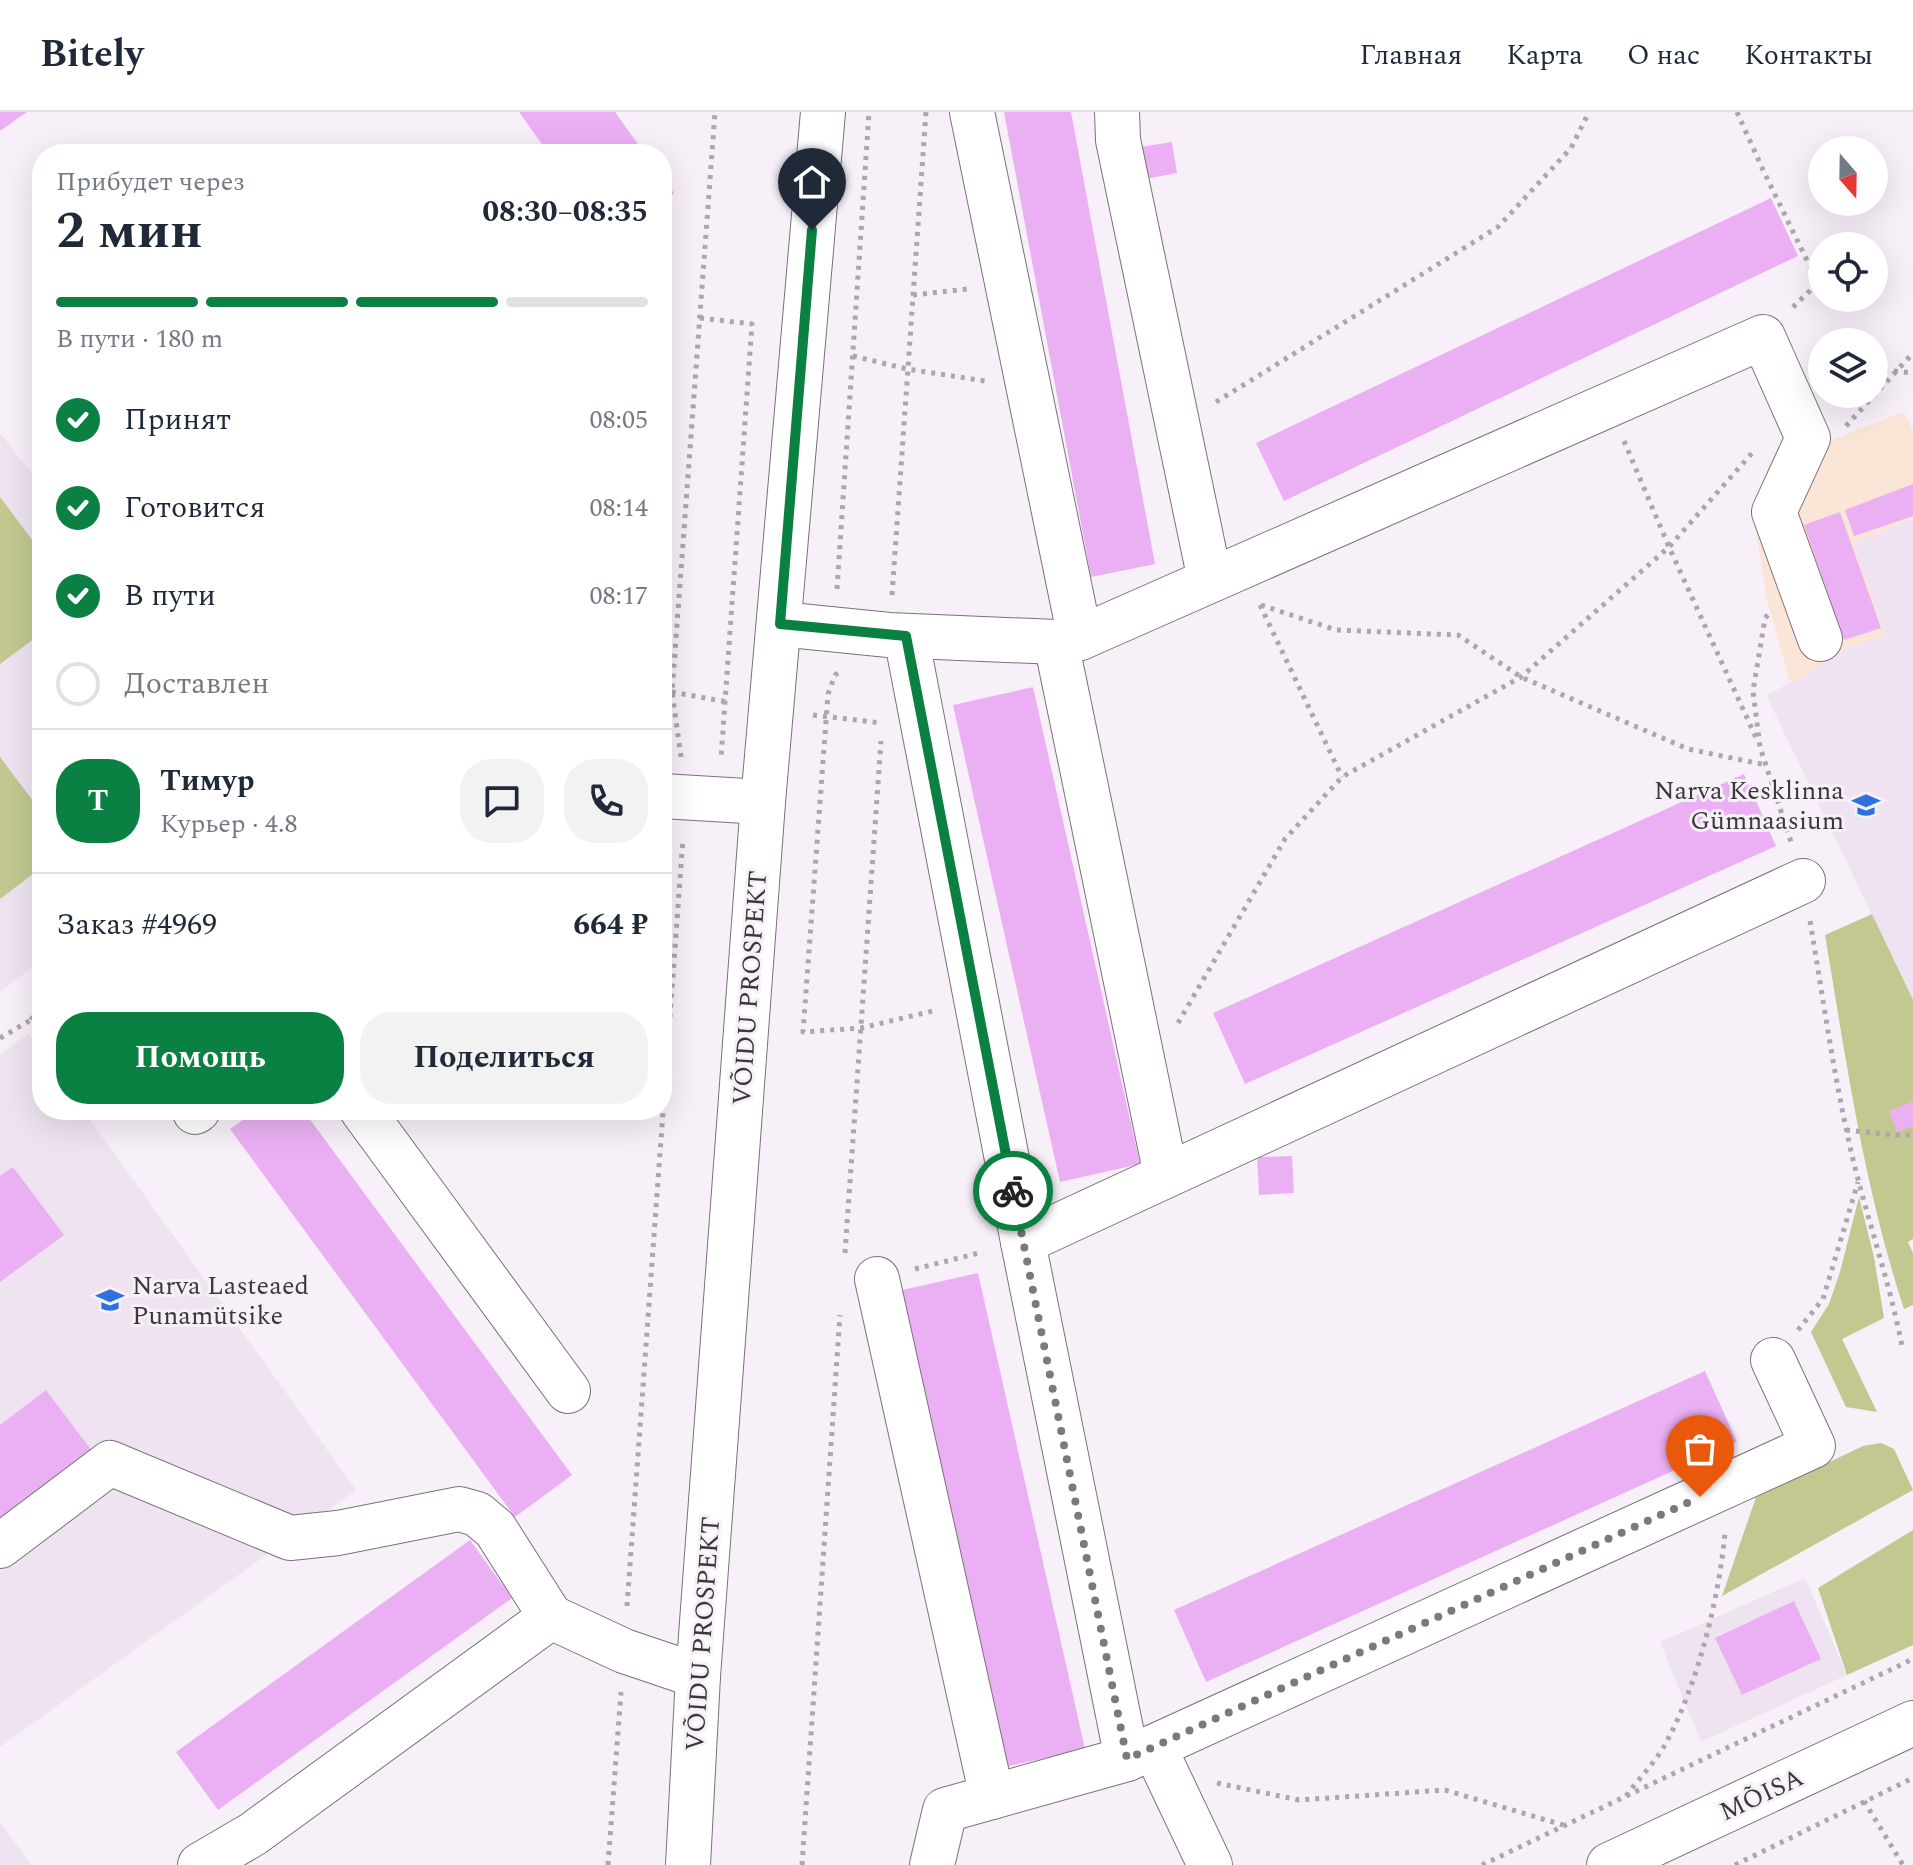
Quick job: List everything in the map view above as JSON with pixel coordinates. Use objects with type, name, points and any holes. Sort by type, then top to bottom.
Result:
[{"type":"street","points":[[807,292],[780,250],[789,158],[814,112]]},
{"type":"street","name":"VÕIDU PROSPEKT","points":[[688,1865],[698,1676],[763,802],[823,112]]},
{"type":"street","points":[[972,112],[1029,388],[1068,640],[1166,1175]]},
{"type":"street","points":[[1117,112],[1118,140],[1178,425],[1226,573]]},
{"type":"street","points":[[780,624],[840,648],[897,635],[1068,640],[1763,337],[1801,423],[1774,512],[1820,639]]},
{"type":"street","points":[[897,635],[977,1001],[1023,1242],[1149,1759],[1210,1865]]},
{"type":"street","points":[[689,798],[763,802]]},
{"type":"street","points":[[1023,1242],[1803,881]]},
{"type":"street","points":[[369,1120],[568,1391]]},
{"type":"street","points":[[861,1268],[992,1797]]},
{"type":"street","points":[[932,1865],[945,1810],[1149,1759],[1813,1446],[1773,1360]]},
{"type":"street","points":[[0,1546],[110,1463],[290,1538],[338,1533],[459,1509],[477,1514],[495,1529],[551,1617],[624,1651],[698,1676]]},
{"type":"street","points":[[200,1865],[264,1850],[551,1617]]},
{"type":"street","name":"MÕISA","points":[[1609,1865],[1665,1854],[1837,1758],[1913,1723]]},
{"type":"path","points":[[689,798],[672,692],[715,112]]},
{"type":"path","points":[[869,112],[853,356],[840,648],[828,694],[803,1032],[861,1028],[977,1001]]},
{"type":"path","points":[[897,635],[907,369],[926,112]]},
{"type":"path","points":[[1178,425],[1498,227],[1571,148],[1589,112]]},
{"type":"path","points":[[1737,112],[1818,283],[1763,337]]},
{"type":"path","points":[[913,295],[1007,284]]},
{"type":"path","points":[[672,1021],[689,798],[752,324],[700,318]]},
{"type":"path","points":[[1176,1025],[1285,839],[1342,777],[1521,677],[1669,547],[1801,423],[1843,430],[1913,353]]},
{"type":"path","points":[[853,356],[907,369],[1029,388]]},
{"type":"path","points":[[1888,370],[1913,373]]},
{"type":"path","points":[[1609,405],[1669,547],[1760,747],[1803,881],[1846,1130],[1902,1346]]},
{"type":"path","points":[[1226,573],[1260,605],[1342,777]]},
{"type":"path","points":[[1760,747],[1753,691],[1765,618],[1797,576]]},
{"type":"path","points":[[1260,605],[1336,630],[1458,635],[1521,677],[1688,749],[1766,765]]},
{"type":"path","points":[[882,723],[883,710]]},
{"type":"path","points":[[861,1268],[861,1028],[881,738]]},
{"type":"path","points":[[0,1038],[31,1020]]},
{"type":"path","points":[[608,1865],[664,1120]]},
{"type":"path","points":[[1846,1130],[1913,1135]]},
{"type":"path","points":[[1773,1360],[1823,1299],[1858,1181]]},
{"type":"path","points":[[802,1865],[842,1287],[861,1268],[1023,1242]]},
{"type":"path","points":[[1625,1797],[1666,1743],[1695,1675],[1721,1572],[1729,1484]]},
{"type":"path","points":[[1482,1865],[1913,1659]]},
{"type":"path","points":[[1837,1758],[1903,1865]]},
{"type":"path","points":[[1149,1759],[1299,1800],[1445,1790],[1564,1826]]},
{"type":"path","points":[[1735,1865],[1913,1778]]},
{"type":"shaded area","points":[[1904,412],[1913,431],[1913,519],[1853,543],[1886,635],[1851,646],[1790,682],[1766,596],[1755,524],[1769,464]]},
{"type":"shaded area","points":[[0,433],[32,474],[32,968],[0,992]]},
{"type":"shaded area","name":"Narva Kesklinna Gümnaasium","points":[[1913,519],[1913,1000],[1766,695],[1851,646],[1885,635],[1852,543]]},
{"type":"shaded area","name":"Narva Lasteaed Punamütsike","points":[[28,1034],[32,1039],[32,1120],[90,1120],[356,1490],[0,1747],[0,1054]]},
{"type":"shaded area","points":[[1805,1578],[1847,1675],[1701,1742],[1660,1642]]},
{"type":"shaded area","points":[[0,1822],[32,1865],[0,1865]]},
{"type":"green space","points":[[0,497],[32,540],[32,640],[0,664]]},
{"type":"green space","points":[[0,757],[32,800],[32,875],[0,899]]},
{"type":"green space","points":[[1872,914],[1913,1000],[1913,1239],[1908,1242],[1913,1253],[1913,1305],[1904,1309],[1867,1170],[1825,935]]},
{"type":"green space","points":[[1859,1197],[1874,1257],[1884,1318],[1842,1339],[1877,1412],[1846,1407],[1811,1332],[1829,1304]]},
{"type":"green space","points":[[1881,1443],[1894,1449],[1913,1490],[1722,1596],[1756,1497],[1863,1446]]},
{"type":"green space","points":[[1913,1530],[1913,1645],[1847,1675],[1818,1588]]},
{"type":"building","points":[[0,112],[27,112],[0,131]]},
{"type":"building","points":[[519,112],[615,112],[638,144],[542,144]]},
{"type":"building","points":[[1004,112],[1071,112],[1155,564],[1091,577]]},
{"type":"building","points":[[1172,142],[1177,173],[1145,179],[1140,147]]},
{"type":"building","points":[[1771,198],[1798,256],[1284,501],[1256,443]]},
{"type":"building","points":[[1913,484],[1913,516],[1854,536],[1845,510]]},
{"type":"building","points":[[1840,512],[1881,628],[1844,640],[1804,525]]},
{"type":"building","points":[[1033,687],[1140,1164],[1060,1182],[953,705]]},
{"type":"building","points":[[1744,774],[1776,846],[1245,1084],[1213,1013]]},
{"type":"building","points":[[1913,1101],[1913,1126],[1897,1132],[1889,1111]]},
{"type":"building","points":[[243,1120],[310,1120],[572,1475],[515,1517],[230,1129]]},
{"type":"building","points":[[1292,1156],[1294,1193],[1259,1195],[1257,1157]]},
{"type":"building","points":[[13,1167],[64,1235],[0,1282],[0,1176]]},
{"type":"building","points":[[978,1273],[1085,1749],[1005,1767],[898,1291]]},
{"type":"building","points":[[1705,1371],[1737,1442],[1206,1682],[1174,1610]]},
{"type":"building","points":[[46,1390],[95,1455],[0,1525],[0,1425]]},
{"type":"building","points":[[470,1540],[512,1598],[218,1810],[176,1752]]},
{"type":"building","points":[[1794,1601],[1821,1659],[1742,1695],[1715,1638]]},
{"type":"way so far","points":[[1013,1191],[1127,1759],[1700,1497]]},
{"type":"place","name":"Narva Kesklinna Gümnaasium","points":[[1866,805]]},
{"type":"place","name":"Narva Lasteaed Punamütsike","points":[[110,1300]]},
{"type":"route","points":[[812,230],[780,624],[906,636],[1013,1191]]}]
